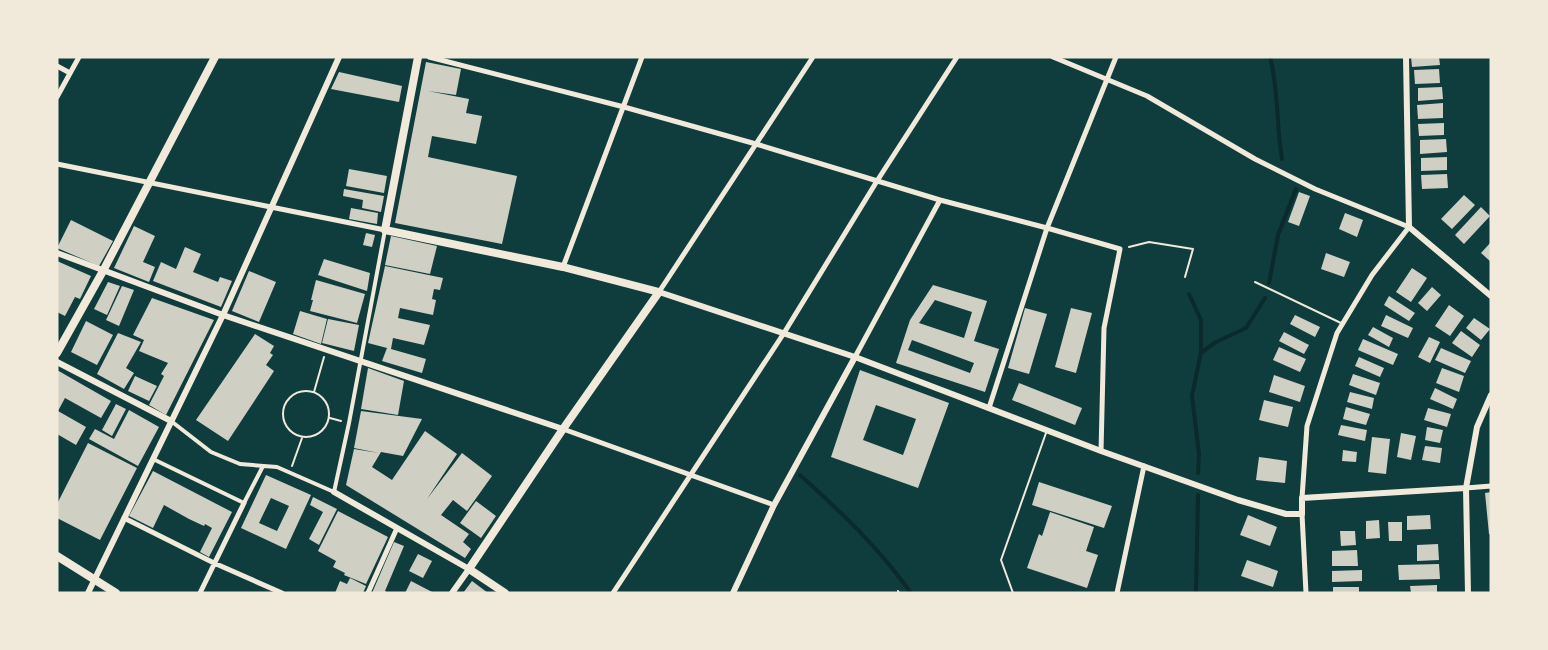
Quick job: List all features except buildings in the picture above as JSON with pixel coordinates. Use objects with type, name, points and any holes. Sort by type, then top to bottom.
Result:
[{"type":"main road","points":[[57,353],[103,271],[215,57]]},
{"type":"main road","points":[[417,57],[385,230],[563,267],[659,292],[469,569],[505,593]]},
{"type":"main road","points":[[57,556],[116,593]]},
{"type":"street","points":[[57,97],[79,57]]},
{"type":"street","points":[[88,593],[223,315],[339,57]]},
{"type":"street","points":[[429,57],[624,107],[940,200],[1120,249],[1104,328],[1101,451]]},
{"type":"street","points":[[563,267],[642,57]]},
{"type":"street","points":[[813,57],[659,292],[855,357],[1101,451],[1238,500],[1286,514],[1302,514]]},
{"type":"street","points":[[613,593],[784,333],[877,181],[957,57]]},
{"type":"street","points":[[1053,57],[1147,96],[1255,159],[1315,189],[1409,227],[1491,296]]},
{"type":"street","points":[[989,408],[1047,228],[1116,57]]},
{"type":"street","points":[[1306,593],[1302,498],[1307,426],[1337,333],[1372,274],[1409,227],[1406,57]]},
{"type":"street","points":[[57,66],[70,73]]},
{"type":"street","points":[[57,164],[385,230],[334,492]]},
{"type":"street","points":[[733,593],[774,505],[940,200]]},
{"type":"street","points":[[57,253],[223,315],[563,429],[774,505]]},
{"type":"street","points":[[57,362],[171,421],[211,452],[240,464],[277,467],[290,472],[334,492],[469,569],[452,593]]},
{"type":"street","points":[[1468,593],[1466,488],[1477,427],[1491,395]]},
{"type":"street","points":[[153,459],[244,503]]},
{"type":"street","points":[[200,593],[263,466]]},
{"type":"street","points":[[1117,593],[1144,466]]},
{"type":"street","points":[[1302,498],[1491,486]]},
{"type":"street","points":[[124,518],[214,563],[282,593]]},
{"type":"street","points":[[368,593],[397,528]]},
{"type":"lane","points":[[1255,282],[1342,324]]},
{"type":"lane","points":[[1013,593],[1001,560],[1047,430]]},
{"type":"path","points":[[1120,249],[1149,242],[1193,249],[1185,277]]},
{"type":"path","points":[[314,392],[326,350]]},
{"type":"path","points":[[307,391],[314,392],[325,399],[330,418],[323,431],[302,438],[295,435],[284,423],[284,408],[292,395],[307,391]]},
{"type":"path","points":[[330,418],[349,423]]},
{"type":"path","points":[[290,472],[302,438]]},
{"type":"waterway","points":[[1270,57],[1275,82],[1282,159]]},
{"type":"waterway","points":[[1269,283],[1278,235],[1296,189]]},
{"type":"waterway","points":[[1189,294],[1201,320],[1201,352],[1192,396],[1199,454],[1198,473]]},
{"type":"waterway","points":[[1202,352],[1216,342],[1246,328],[1265,298]]},
{"type":"waterway","points":[[800,475],[859,531],[911,593]]},
{"type":"waterway","points":[[1196,593],[1198,495]]}]
